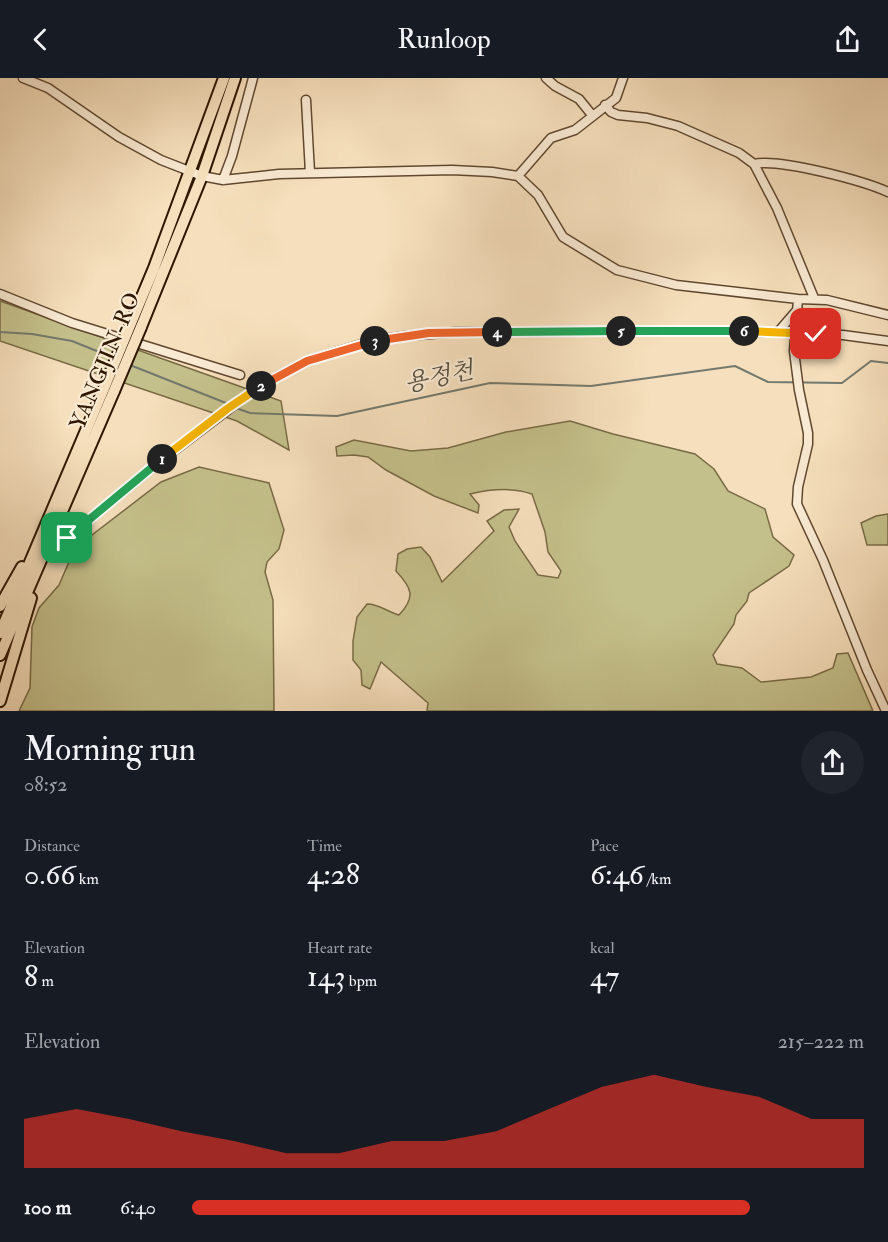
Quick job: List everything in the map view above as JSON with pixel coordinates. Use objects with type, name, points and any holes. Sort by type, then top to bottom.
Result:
[{"type":"main road","name":"YANGJIN-RO","points":[[136,325],[154,268],[224,78]]},
{"type":"main road","name":"YANGJIN-RO","points":[[0,656],[59,522],[136,325],[202,176],[235,78]]},
{"type":"main road","name":"YANGJIN-RO","points":[[0,633],[45,528],[109,390]]},
{"type":"main road","points":[[0,701],[31,598],[59,522]]},
{"type":"main road","points":[[0,606],[45,528]]},
{"type":"street","points":[[22,78],[48,88],[119,137],[161,160],[202,176],[223,180],[279,174],[452,170],[518,176],[538,195],[563,237],[618,270],[676,285],[798,299],[814,298],[888,315]]},
{"type":"street","points":[[223,180],[232,156],[253,78]]},
{"type":"street","points":[[546,78],[579,99],[592,115]]},
{"type":"street","points":[[518,176],[551,138],[575,130],[616,98],[623,78]]},
{"type":"street","points":[[306,100],[310,174]]},
{"type":"street","points":[[605,105],[611,112],[618,115],[647,118],[678,126],[740,153],[754,164],[777,208],[814,298]]},
{"type":"street","points":[[754,164],[760,162],[791,166],[862,182],[888,192]]},
{"type":"street","points":[[0,294],[72,323],[240,375]]},
{"type":"street","points":[[798,299],[794,351],[808,444],[798,487],[797,504],[886,711]]},
{"type":"street","points":[[778,332],[797,310]]},
{"type":"street","points":[[797,310],[816,334]]},
{"type":"street","points":[[67,538],[203,427],[246,396],[307,361],[350,347],[389,338],[429,333],[795,332],[888,341]]},
{"type":"shaded area","points":[[0,301],[281,401],[289,450],[237,421],[0,341]]},
{"type":"shaded area","points":[[570,421],[695,454],[714,469],[728,491],[765,509],[773,537],[794,555],[789,566],[749,593],[747,601],[736,615],[734,624],[713,655],[717,664],[742,668],[761,682],[811,677],[833,668],[837,654],[848,653],[873,711],[427,711],[428,703],[381,662],[370,689],[362,685],[361,670],[353,660],[357,617],[367,604],[376,605],[399,615],[410,598],[406,583],[396,571],[398,554],[407,549],[421,547],[430,557],[442,582],[494,531],[487,521],[504,510],[519,509],[509,527],[515,541],[538,575],[558,578],[561,571],[548,552],[545,532],[532,494],[517,490],[501,490],[470,494],[479,505],[478,513],[434,496],[386,470],[368,457],[337,456],[336,447],[354,440],[411,451],[448,448],[506,432]]},
{"type":"shaded area","points":[[199,467],[269,483],[284,530],[279,549],[267,562],[265,572],[273,600],[274,711],[19,711],[30,688],[32,627],[39,608],[59,585],[75,548],[161,482]]},
{"type":"shaded area","points":[[888,514],[888,545],[867,545],[861,523],[876,516]]},
{"type":"waterway","name":"용정천","points":[[0,332],[32,334],[72,341],[114,358]]},
{"type":"waterway","name":"용정천","points":[[236,408],[250,413],[337,416],[490,383],[591,386],[735,366],[768,382],[842,383],[871,361],[888,363]]},
{"type":"waterway","name":"용정천","points":[[130,365],[231,405]]},
{"type":"tunnel","points":[[42,559],[67,538]]},
{"type":"route","points":[[67,538],[155,465],[258,387],[307,361],[372,341],[429,333],[456,332],[737,331],[816,334]]}]
